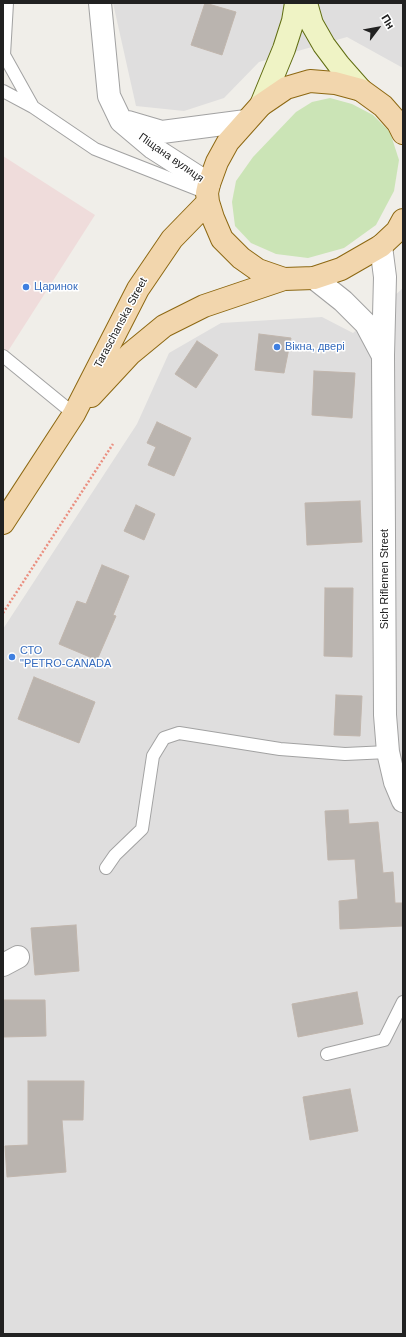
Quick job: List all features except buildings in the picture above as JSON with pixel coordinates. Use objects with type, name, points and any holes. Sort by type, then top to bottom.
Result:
[{"type":"main road","points":[[261,105],[284,48],[293,21],[296,3]]},
{"type":"main road","points":[[306,3],[312,24],[324,45],[361,90]]},
{"type":"main road","points":[[401,227],[381,246],[341,269],[314,278],[284,279],[258,270],[241,258],[222,239],[213,218],[208,193],[217,162],[228,142],[261,105],[286,88],[310,82],[335,83],[361,90],[393,109],[403,133]]},
{"type":"main road","name":"Taraschanska Street","points":[[3,522],[74,414],[138,289],[172,239],[208,193]]},
{"type":"main road","name":"Taraschanska Street","points":[[74,414],[130,354],[164,326],[204,306],[284,279]]},
{"type":"street","points":[[100,3],[109,96],[121,121]]},
{"type":"street","name":"Піщана вулиця","points":[[121,121],[162,132],[246,121]]},
{"type":"street","name":"Піщана вулиця","points":[[121,121],[208,193]]},
{"type":"street","name":"Sich Riflemen Street","points":[[381,246],[385,277],[383,355],[386,715],[388,752],[395,782],[403,801]]},
{"type":"street","name":"Sich Riflemen Street","points":[[314,278],[343,301],[366,324],[383,355]]},
{"type":"lane","points":[[7,3],[4,55],[33,106]]},
{"type":"lane","points":[[3,91],[33,106],[95,149],[208,193]]},
{"type":"lane","points":[[3,356],[74,414]]},
{"type":"lane","points":[[106,868],[115,855],[142,828],[153,756],[164,738],[180,733],[280,749],[345,754],[388,752]]},
{"type":"lane","points":[[327,1054],[384,1040],[403,1002]]},
{"type":"path","points":[[3,613],[113,444]]},
{"type":"shaded area","points":[[113,3],[403,3],[403,68],[347,37],[259,62],[224,98],[184,111],[136,106]]},
{"type":"shaded area","name":"Царинок","points":[[3,156],[95,215],[3,359]]},
{"type":"shaded area","points":[[403,288],[403,1334],[3,1334],[3,629],[137,424],[169,353],[221,323],[322,317],[353,333]]},
{"type":"green space","points":[[330,98],[352,104],[373,115],[390,132],[399,160],[394,191],[376,225],[344,248],[308,258],[276,254],[251,243],[235,226],[232,202],[236,181],[253,157],[296,112],[312,102]]},
{"type":"place","name":"Царинок","points":[[26,287]]},
{"type":"place","name":"Вікна, двері","points":[[277,347]]},
{"type":"place","name":"СТО \"PETRO-CANADA","points":[[12,657]]}]
